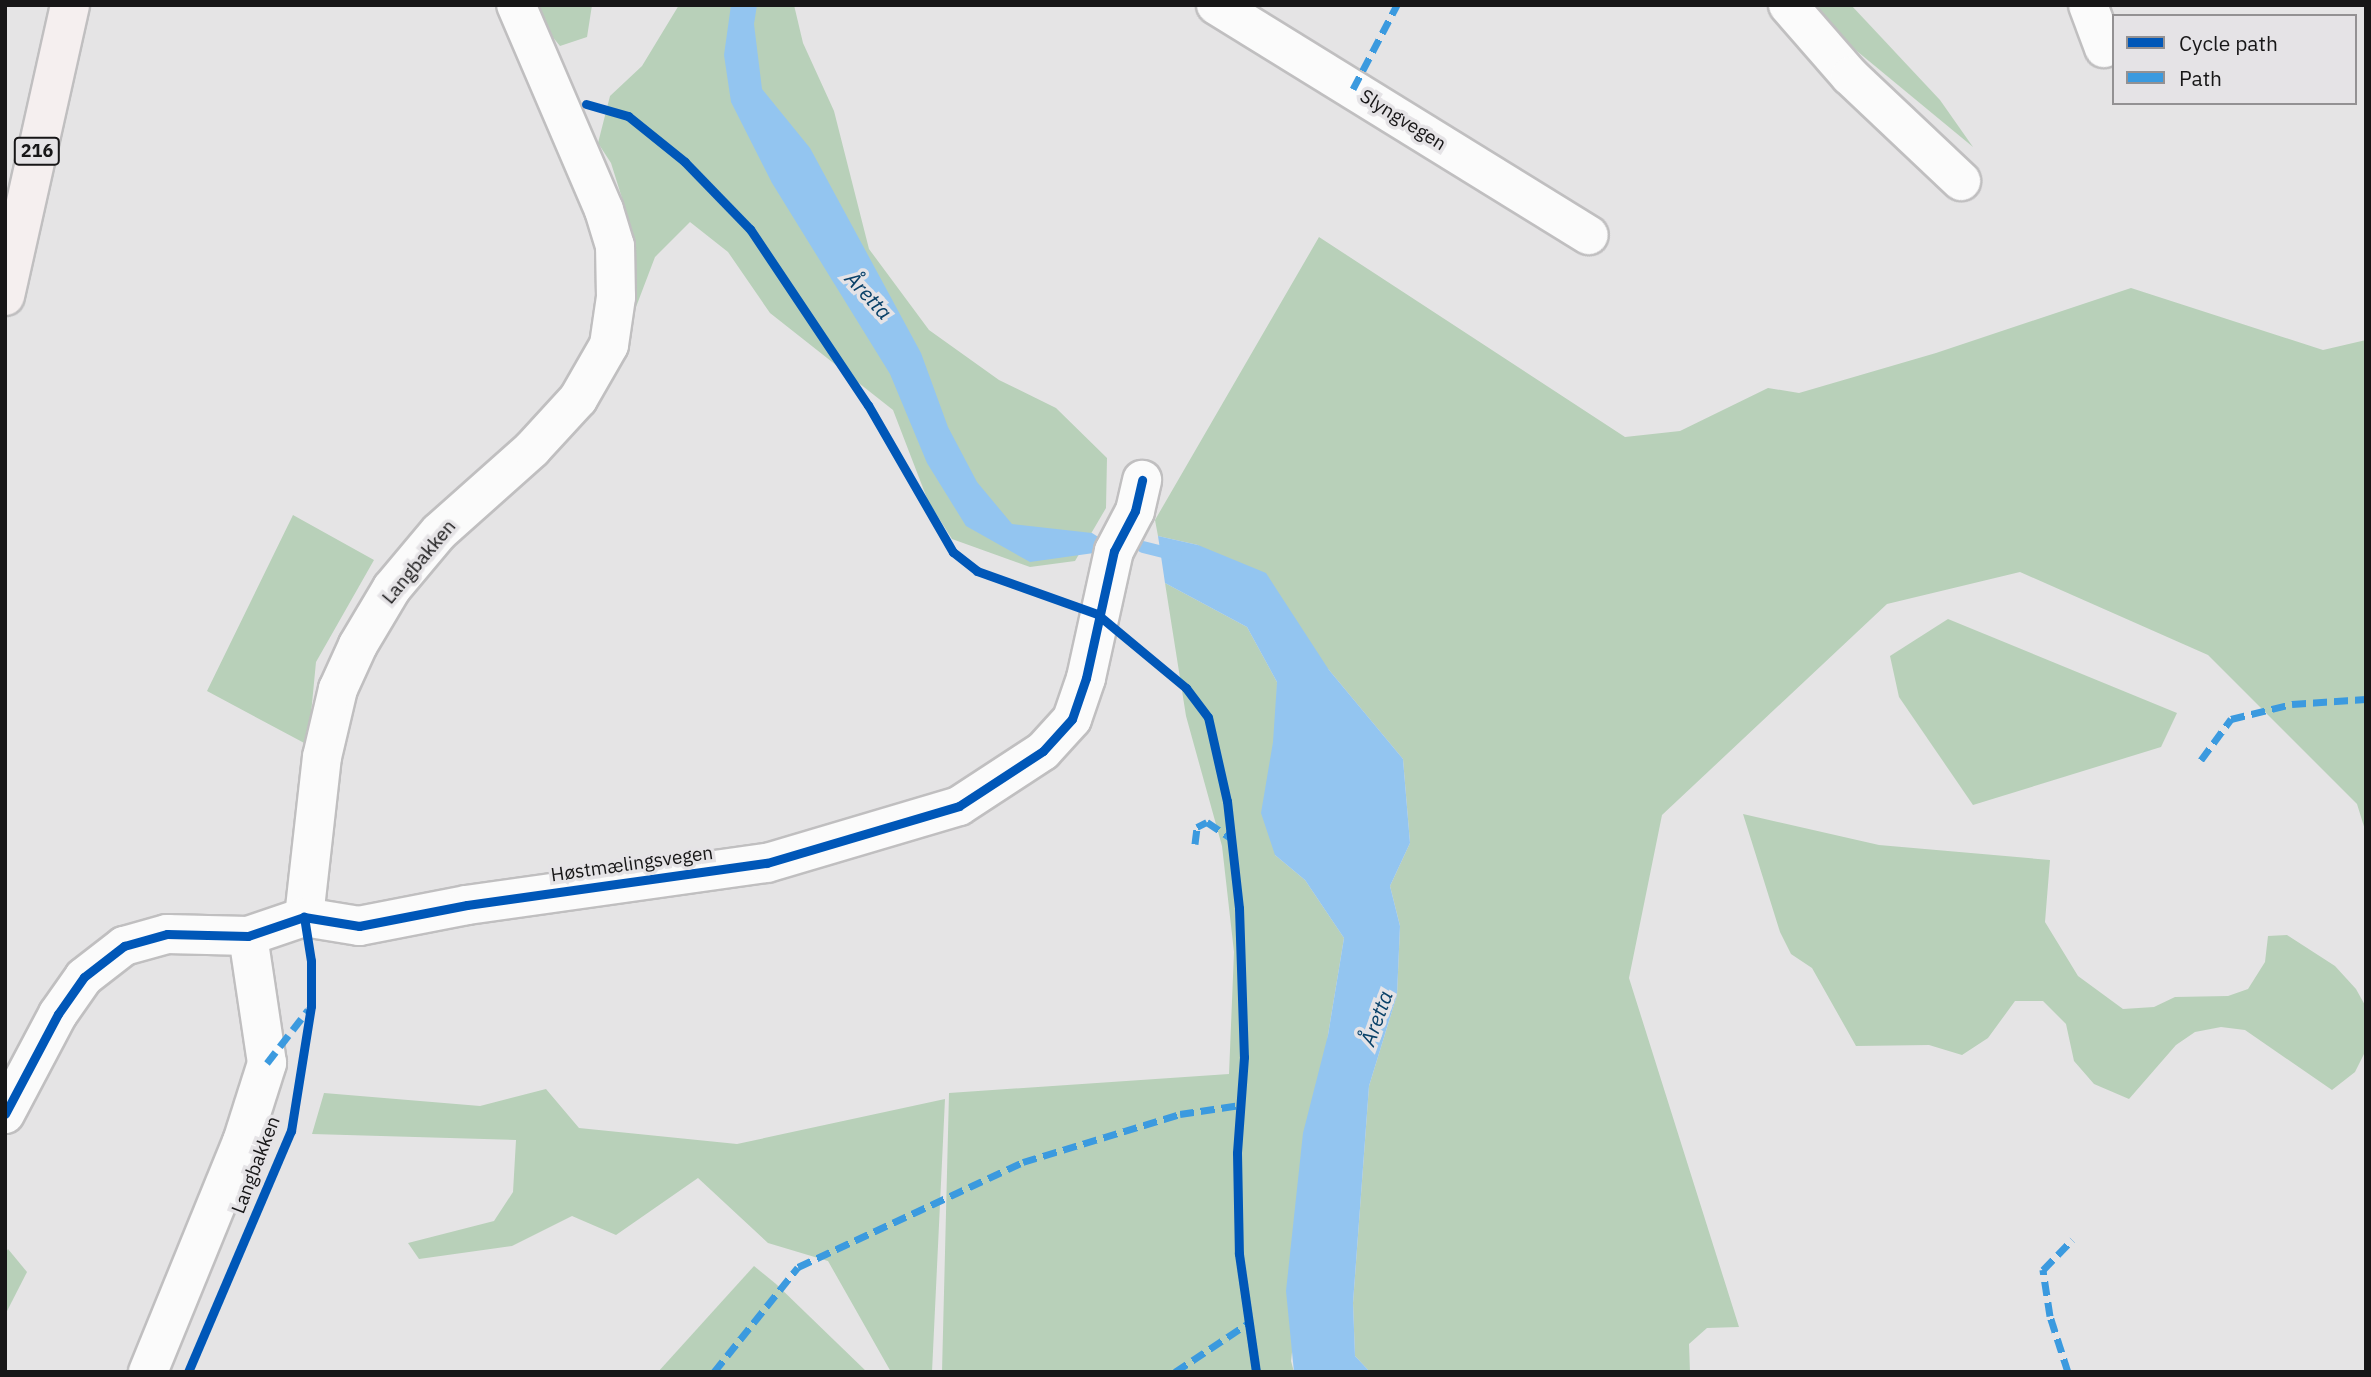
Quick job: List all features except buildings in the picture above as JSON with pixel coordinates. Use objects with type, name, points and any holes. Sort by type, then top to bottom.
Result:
[{"type":"main road","name":"216","points":[[5,296],[70,5]]},
{"type":"street","name":"Langbakken","points":[[304,917],[322,757],[338,689],[358,645],[392,588],[439,532],[532,449],[579,399],[610,345],[616,297],[615,246],[604,210],[516,5]]},
{"type":"street","name":"Slyngvegen","points":[[1216,5],[1589,235]]},
{"type":"street","points":[[1788,5],[1850,76],[1961,181]]},
{"type":"street","points":[[2088,5],[2104,48]]},
{"type":"street","name":"Høstmælingsvegen","points":[[5,1114],[58,1014],[84,976],[124,946],[167,934],[248,936],[304,917],[359,926],[467,905],[767,863],[959,806],[1043,751],[1072,719],[1086,678],[1114,551],[1135,511],[1142,481]]},
{"type":"street","name":"Langbakken","points":[[148,1372],[242,1142],[267,1063],[248,936]]},
{"type":"green space","points":[[533,5],[592,5],[587,37],[560,46],[538,19]]},
{"type":"green space","points":[[679,5],[794,5],[803,43],[834,111],[869,249],[929,330],[999,380],[1056,408],[1107,458],[1106,508],[1075,561],[1030,567],[952,539],[928,501],[893,410],[770,313],[728,252],[690,222],[655,257],[625,336],[620,329],[627,214],[611,163],[598,143],[610,96],[642,66]]},
{"type":"green space","points":[[1816,5],[1851,5],[1940,100],[1973,147],[1835,33]]},
{"type":"green space","points":[[1319,237],[1625,437],[1680,431],[1768,388],[1799,393],[1936,353],[2131,288],[2323,350],[2366,340],[2366,833],[2357,804],[2208,655],[2020,572],[1887,604],[1662,815],[1629,978],[1739,1327],[1707,1328],[1689,1344],[1690,1372],[1370,1372],[1355,1356],[1353,1303],[1369,1086],[1397,995],[1400,926],[1390,886],[1410,843],[1403,759],[1329,670],[1198,545],[1158,536],[1155,520]]},
{"type":"green space","points":[[293,515],[374,560],[316,662],[308,745],[207,691]]},
{"type":"green space","points":[[1165,583],[1247,627],[1277,682],[1275,855],[1305,880],[1344,938],[1328,1035],[1291,1361],[1294,1372],[942,1372],[949,1093],[1229,1074],[1234,952],[1222,846],[1186,716]]},
{"type":"green space","points":[[1948,619],[2177,713],[2161,747],[1973,805],[1899,697],[1890,656]]},
{"type":"green space","points":[[1743,814],[1879,845],[2050,860],[2045,922],[2078,976],[2123,1009],[2154,1007],[2175,997],[2228,996],[2248,989],[2265,962],[2268,936],[2287,935],[2335,966],[2356,989],[2366,1007],[2366,1050],[2355,1072],[2332,1090],[2245,1030],[2221,1027],[2195,1032],[2176,1045],[2129,1099],[2094,1084],[2074,1061],[2066,1024],[2043,1001],[2015,1001],[1988,1038],[1962,1055],[1929,1045],[1856,1046],[1812,968],[1791,954],[1780,932]]},
{"type":"green space","points":[[546,1089],[579,1128],[737,1144],[945,1099],[932,1372],[891,1372],[828,1261],[768,1243],[698,1178],[616,1235],[572,1216],[512,1246],[419,1259],[408,1243],[494,1221],[513,1192],[516,1140],[312,1134],[324,1093],[480,1106]]},
{"type":"green space","points":[[8,1249],[27,1272],[5,1315],[5,1254]]},
{"type":"green space","points":[[754,1266],[776,1284],[867,1372],[658,1372]]},
{"type":"water","points":[[731,5],[757,5],[754,24],[762,89],[810,148],[921,353],[948,427],[977,482],[1012,524],[1092,533],[1103,540],[1101,552],[1030,562],[966,526],[927,463],[890,374],[772,183],[731,102],[724,55]]},
{"type":"water","points":[[1158,536],[1198,545],[1266,573],[1329,670],[1403,759],[1410,843],[1390,886],[1400,926],[1397,995],[1369,1086],[1353,1303],[1355,1356],[1370,1372],[1294,1372],[1286,1291],[1303,1133],[1328,1035],[1344,938],[1305,880],[1275,855],[1261,813],[1273,742],[1277,682],[1247,627],[1165,583]]},
{"type":"waterway","name":"Åretta","points":[[1143,547],[1176,555]]},
{"type":"marked path","points":[[1353,89],[1397,5]]},
{"type":"marked path","points":[[2201,760],[2231,719],[2292,704],[2366,699]]},
{"type":"marked path","points":[[1195,844],[1197,827],[1207,822],[1231,838]]},
{"type":"marked path","points":[[267,1063],[308,1010]]},
{"type":"marked path","points":[[714,1372],[798,1267],[1023,1162],[1180,1114],[1240,1105]]},
{"type":"marked path","points":[[2068,1372],[2050,1316],[2043,1270],[2072,1240]]},
{"type":"marked path","points":[[1175,1372],[1250,1322]]},
{"type":"cycle path","points":[[586,104],[628,116],[685,162],[750,229],[868,405],[953,552],[977,571],[1097,614],[1186,688],[1208,717],[1227,801],[1239,908],[1244,1057],[1237,1153],[1239,1254],[1256,1372]]},
{"type":"cycle path","points":[[5,1114],[58,1014],[84,977],[124,946],[167,934],[248,936],[304,917],[359,926],[467,905],[767,863],[959,806],[1043,751],[1072,719],[1086,678],[1114,551],[1135,511],[1142,480]]},
{"type":"cycle path","points":[[188,1372],[291,1131],[311,1006],[311,961],[304,917]]}]
